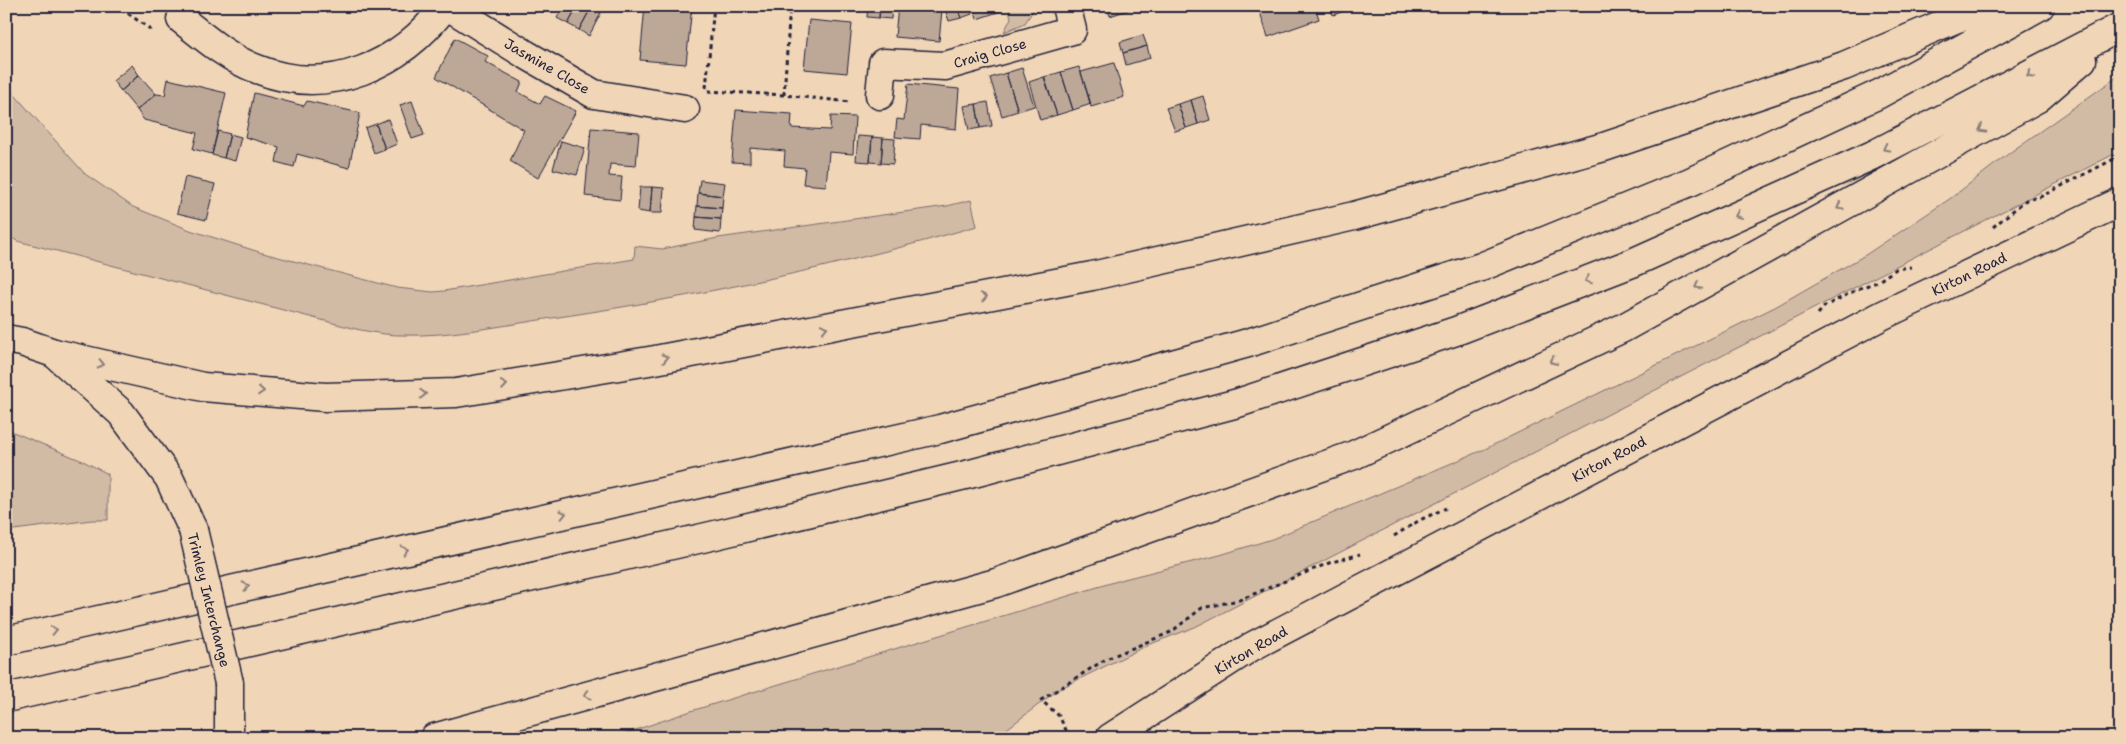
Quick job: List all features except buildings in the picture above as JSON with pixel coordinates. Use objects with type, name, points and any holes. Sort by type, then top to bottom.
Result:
[{"type":"main road","name":"Jasmine Close","points":[[181,19],[228,54],[258,70],[282,76],[316,79],[334,78],[356,73],[378,65],[398,54],[427,29],[446,6],[594,94],[685,109]]},
{"type":"main road","name":"Craig Close","points":[[880,95],[883,63],[945,66],[1072,30],[1066,6]]},
{"type":"main road","points":[[54,353],[203,387],[324,397],[456,393],[655,360],[1092,276],[1354,216],[1604,147],[1844,66],[1957,18],[2010,6]]},
{"type":"main road","points":[[6,642],[940,429],[1248,343],[1480,266],[1690,182],[1879,94],[2040,6]]},
{"type":"main road","points":[[6,698],[730,532],[974,473],[1238,403],[1456,331],[1632,263],[1873,155],[2120,28]]},
{"type":"main road","points":[[434,738],[996,583],[1354,455],[1623,328],[2038,98],[2120,28]]},
{"type":"main road","name":"Kirton Road","points":[[1110,738],[1251,647],[1883,315],[2120,202]]},
{"type":"main road","name":"Trimley Interchange","points":[[11,337],[54,353],[121,414],[169,478],[193,530],[229,684],[229,738]]},
{"type":"path","points":[[114,6],[123,10],[150,30],[181,19]]},
{"type":"path","points":[[714,6],[706,91],[784,95],[863,103],[880,95]]},
{"type":"path","points":[[784,95],[790,6]]},
{"type":"path","points":[[1990,230],[2026,200],[2040,197],[2120,156]]},
{"type":"path","points":[[1816,318],[1825,306],[1860,288],[1878,282],[1896,269],[1912,266]]},
{"type":"path","points":[[1390,538],[1420,520],[1447,508]]},
{"type":"path","points":[[1070,738],[1059,716],[1041,700],[1106,659],[1171,632],[1202,608],[1239,600],[1329,563],[1368,552]]},
{"type":"shaded area","points":[[1008,6],[1036,6],[1025,23],[1004,32],[1011,18]]},
{"type":"shaded area","points":[[2120,75],[2120,151],[1195,627],[1148,645],[1059,689],[995,738],[612,738],[691,711],[1124,579],[1220,555],[1272,539],[1485,449],[1775,307],[1867,254],[1951,198],[2012,151]]},
{"type":"shaded area","points":[[6,85],[85,174],[133,207],[190,230],[259,252],[397,288],[433,292],[444,291],[634,259],[635,246],[662,249],[718,238],[947,206],[971,200],[977,226],[819,268],[659,301],[457,332],[419,335],[379,333],[356,329],[17,241],[6,234]]},
{"type":"shaded area","points":[[6,429],[85,462],[108,474],[108,520],[92,520],[6,531]]}]
